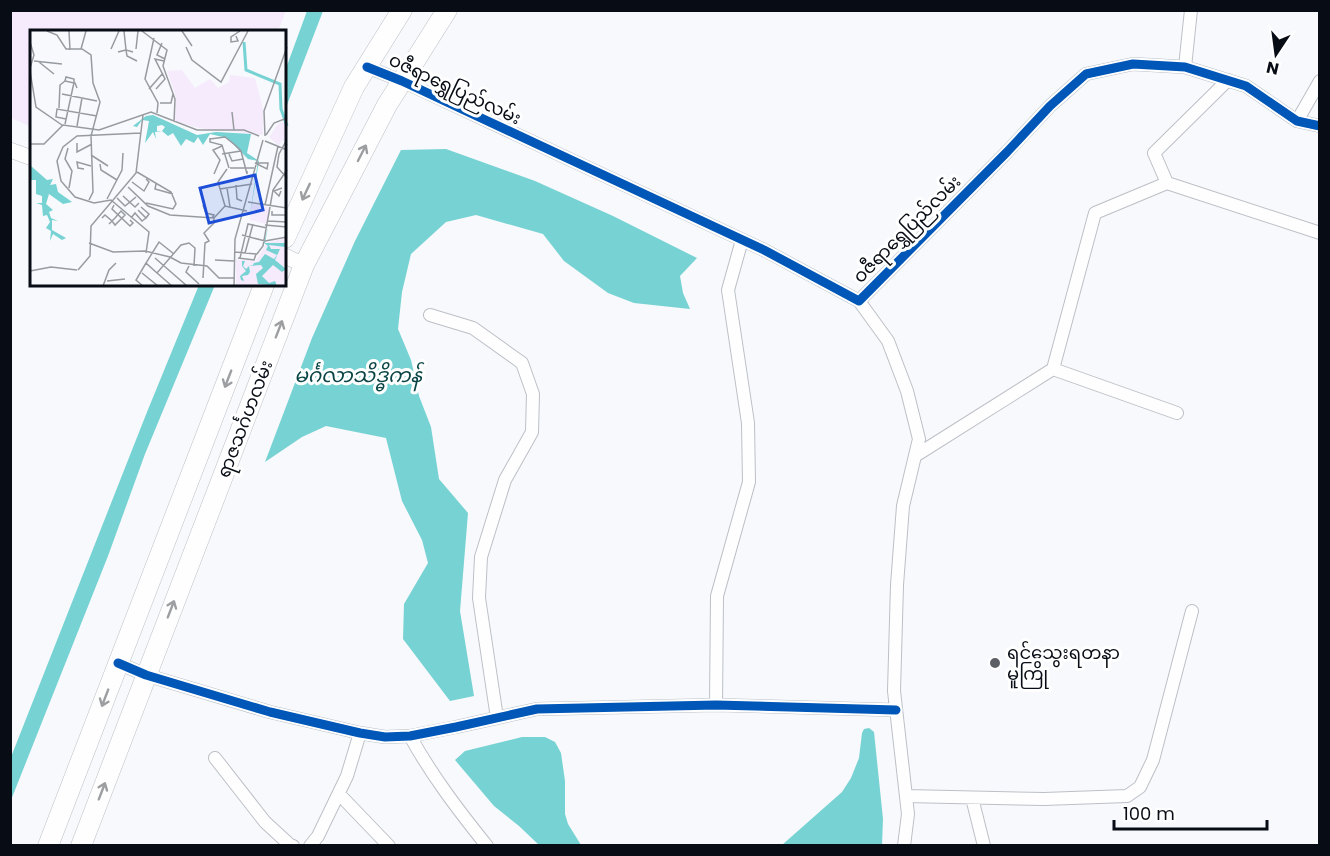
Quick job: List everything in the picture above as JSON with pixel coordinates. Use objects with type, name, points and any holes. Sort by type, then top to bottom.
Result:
[{"type":"main road","points":[[286,236],[354,87],[402,10]]},
{"type":"main road","name":"ရာဇသင်္ဂဟလမ်း","points":[[81,846],[304,265],[387,105],[447,10]]},
{"type":"main road","name":"ရာဇသင်္ဂဟလမ်း","points":[[48,846],[264,286]]},
{"type":"street","points":[[1185,67],[1191,10]]},
{"type":"street","name":"ဝဇီရာရွှေပြည်လမ်း","points":[[367,67],[402,81],[742,240],[859,301],[1050,106],[1086,74],[1133,63],[1185,67],[1246,86],[1296,120],[1320,126]]},
{"type":"street","points":[[1167,183],[1154,153],[1228,80]]},
{"type":"street","points":[[1296,120],[1320,81]]},
{"type":"street","points":[[10,150],[30,157]]},
{"type":"street","points":[[915,456],[1053,369],[1095,213],[1167,183],[1320,233]]},
{"type":"street","points":[[716,705],[717,596],[749,482],[748,423],[728,290],[742,240]]},
{"type":"street","points":[[286,256],[304,265]]},
{"type":"street","points":[[859,301],[888,341],[907,391],[919,439],[903,506],[897,585],[894,691],[908,814],[904,846]]},
{"type":"street","points":[[430,315],[473,328],[522,363],[532,394],[532,432],[505,480],[481,557],[479,598],[497,718]]},
{"type":"street","points":[[1053,369],[1177,413]]},
{"type":"street","points":[[906,796],[1044,799],[1127,796],[1140,787],[1153,760],[1192,611]]},
{"type":"street","points":[[118,663],[146,675],[270,712],[385,737],[410,736],[537,709],[716,705],[896,711]]},
{"type":"street","points":[[310,846],[318,836],[347,776],[360,733]]},
{"type":"street","points":[[410,736],[428,768],[461,814],[488,846]]},
{"type":"street","points":[[215,758],[265,822],[293,846]]},
{"type":"street","points":[[339,794],[389,846]]},
{"type":"street","points":[[972,798],[984,846]]},
{"type":"shaded area","points":[[11,10],[286,11],[278,30],[30,30],[30,127],[11,118]]},
{"type":"water","points":[[307,11],[323,11],[286,107],[286,68]]},
{"type":"water","name":"မင်္ဂလာသိဒ္ဓိကန်","points":[[446,149],[535,181],[613,216],[697,258],[680,276],[683,293],[690,309],[634,303],[608,293],[564,261],[543,234],[476,215],[446,222],[411,254],[402,292],[398,329],[411,360],[419,396],[431,427],[439,479],[468,513],[460,611],[474,696],[450,701],[403,639],[404,604],[428,563],[422,540],[402,501],[386,438],[326,426],[302,437],[265,462],[312,338],[355,241],[401,150]]},
{"type":"water","points":[[199,286],[215,286],[145,454],[108,556],[11,800],[11,757]]},
{"type":"water","points":[[869,728],[874,732],[883,819],[882,845],[782,845],[842,792],[859,758],[862,733],[864,729]]},
{"type":"water","points":[[522,737],[545,737],[555,742],[561,753],[565,781],[565,814],[568,824],[581,845],[539,845],[494,806],[455,760],[465,751]]},
{"type":"cycle path","points":[[367,67],[402,81],[764,250],[859,301],[1050,106],[1086,74],[1133,64],[1185,67],[1246,86],[1297,121],[1320,126]]},
{"type":"cycle path","points":[[118,663],[146,675],[270,712],[385,737],[410,736],[537,709],[716,705],[896,710]]},
{"type":"place","name":"ရင်သွေးရတနာ မူကြို","points":[[995,663]]}]
